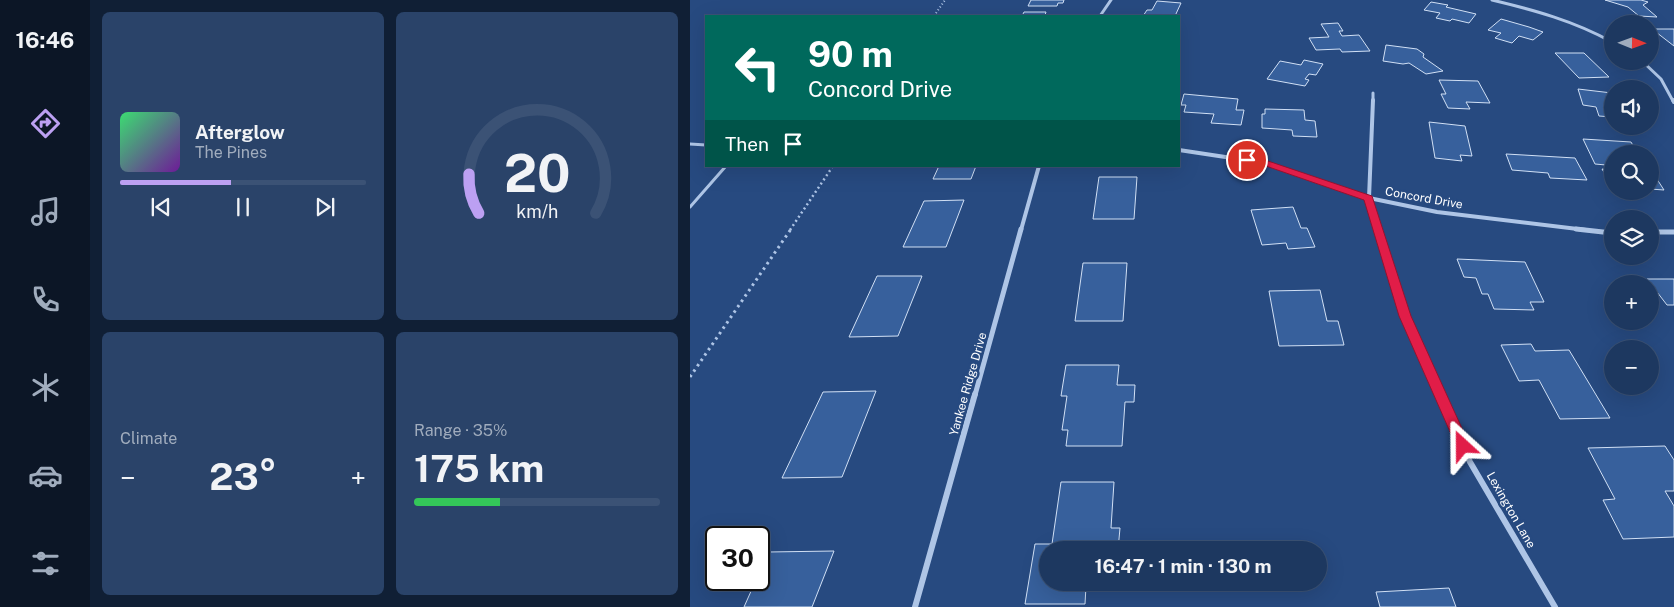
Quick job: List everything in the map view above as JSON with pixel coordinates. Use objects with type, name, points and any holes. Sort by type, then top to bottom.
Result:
[{"type":"street","points":[[1101,15],[1111,0]]},
{"type":"street","points":[[1492,0],[1547,14],[1592,31],[1604,38]]},
{"type":"street","points":[[1652,70],[1661,79],[1674,102]]},
{"type":"street","name":"Lexington Lane","points":[[1373,93],[1369,198],[1405,316],[1470,462],[1555,607]]},
{"type":"street","name":"Concord Drive","points":[[1180,150],[1265,163],[1369,198],[1437,212],[1604,232]]},
{"type":"street","name":"Yankee Ridge Drive","points":[[915,607],[1039,167]]},
{"type":"street","points":[[1659,232],[1674,232]]},
{"type":"lane","points":[[690,144],[705,146]]},
{"type":"lane","points":[[690,207],[725,167]]},
{"type":"path","points":[[935,15],[945,0]]},
{"type":"path","points":[[690,377],[832,167]]},
{"type":"building","points":[[1031,0],[1064,0],[1063,3],[1058,3],[1057,6],[1028,6]]},
{"type":"building","points":[[1605,0],[1641,0],[1648,2],[1643,5],[1655,15],[1638,15],[1628,7]]},
{"type":"building","points":[[1157,1],[1181,3],[1175,15],[1144,15],[1147,10],[1152,10]]},
{"type":"building","points":[[1431,2],[1476,14],[1469,23],[1436,18],[1440,13],[1424,10]]},
{"type":"building","points":[[1024,12],[1046,12],[1045,15],[1022,15]]},
{"type":"building","points":[[1501,19],[1543,32],[1533,40],[1519,36],[1512,43],[1495,38],[1501,33],[1488,30]]},
{"type":"building","points":[[1338,23],[1343,31],[1339,31],[1342,36],[1359,35],[1370,51],[1342,52],[1340,49],[1316,50],[1309,38],[1329,37],[1321,24]]},
{"type":"building","points":[[1659,29],[1674,29],[1674,46],[1659,34]]},
{"type":"building","points":[[1386,45],[1417,49],[1424,54],[1423,57],[1443,71],[1426,74],[1409,63],[1383,61]]},
{"type":"building","points":[[1555,53],[1584,53],[1609,77],[1579,78]]},
{"type":"building","points":[[1304,60],[1323,64],[1316,75],[1309,74],[1305,79],[1309,80],[1305,86],[1267,79],[1280,61],[1301,65]]},
{"type":"building","points":[[1439,80],[1478,81],[1490,103],[1466,102],[1470,109],[1448,108],[1441,94],[1446,94]]},
{"type":"building","points":[[1578,89],[1604,92],[1604,116],[1599,116],[1596,107],[1583,105]]},
{"type":"building","points":[[1184,94],[1238,99],[1236,110],[1244,110],[1241,125],[1211,123],[1214,114],[1184,112],[1186,105],[1181,105]]},
{"type":"building","points":[[1265,109],[1304,110],[1305,120],[1315,121],[1317,137],[1293,136],[1292,130],[1262,128],[1262,114],[1265,114]]},
{"type":"building","points":[[1429,122],[1465,126],[1472,156],[1460,155],[1462,161],[1435,158]]},
{"type":"building","points":[[1583,139],[1631,142],[1633,145],[1604,145],[1604,165],[1595,164]]},
{"type":"building","points":[[1506,154],[1575,158],[1587,180],[1550,178],[1548,173],[1512,170]]},
{"type":"building","points":[[939,167],[976,167],[971,179],[933,179]]},
{"type":"building","points":[[1099,177],[1137,177],[1134,219],[1093,219]]},
{"type":"building","points":[[1659,182],[1664,190],[1659,190]]},
{"type":"building","points":[[964,200],[946,247],[903,247],[924,201]]},
{"type":"building","points":[[1293,207],[1301,228],[1307,228],[1315,247],[1288,249],[1286,243],[1262,245],[1251,210]]},
{"type":"building","points":[[1457,259],[1525,262],[1544,302],[1530,302],[1534,310],[1494,309],[1488,294],[1482,294],[1476,278],[1464,277]]},
{"type":"building","points":[[1083,263],[1127,263],[1123,321],[1075,321]]},
{"type":"building","points":[[877,276],[922,276],[898,336],[849,337]]},
{"type":"building","points":[[1659,279],[1674,279],[1674,305],[1667,305],[1659,295]]},
{"type":"building","points":[[1320,290],[1327,321],[1338,321],[1344,345],[1279,346],[1269,291]]},
{"type":"building","points":[[1531,344],[1535,351],[1569,350],[1610,418],[1560,419],[1539,380],[1519,381],[1501,345]]},
{"type":"building","points":[[1066,365],[1119,365],[1117,385],[1135,385],[1134,402],[1125,402],[1122,446],[1066,446],[1068,430],[1062,430],[1067,396],[1061,396]]},
{"type":"building","points":[[876,391],[842,477],[782,478],[823,392]]},
{"type":"building","points":[[1665,446],[1674,460],[1674,491],[1665,491],[1674,506],[1674,537],[1623,539],[1603,500],[1615,499],[1588,448]]},
{"type":"building","points":[[1061,482],[1114,482],[1111,528],[1120,528],[1119,541],[1052,541]]},
{"type":"building","points":[[1035,544],[1039,544],[1039,591],[1086,591],[1085,604],[1025,604]]},
{"type":"building","points":[[834,551],[812,607],[744,607],[751,591],[770,591],[770,552]]},
{"type":"building","points":[[1449,588],[1456,607],[1380,607],[1376,592]]},
{"type":"route","points":[[1247,160],[1265,163],[1369,198],[1405,316],[1463,446]]}]
